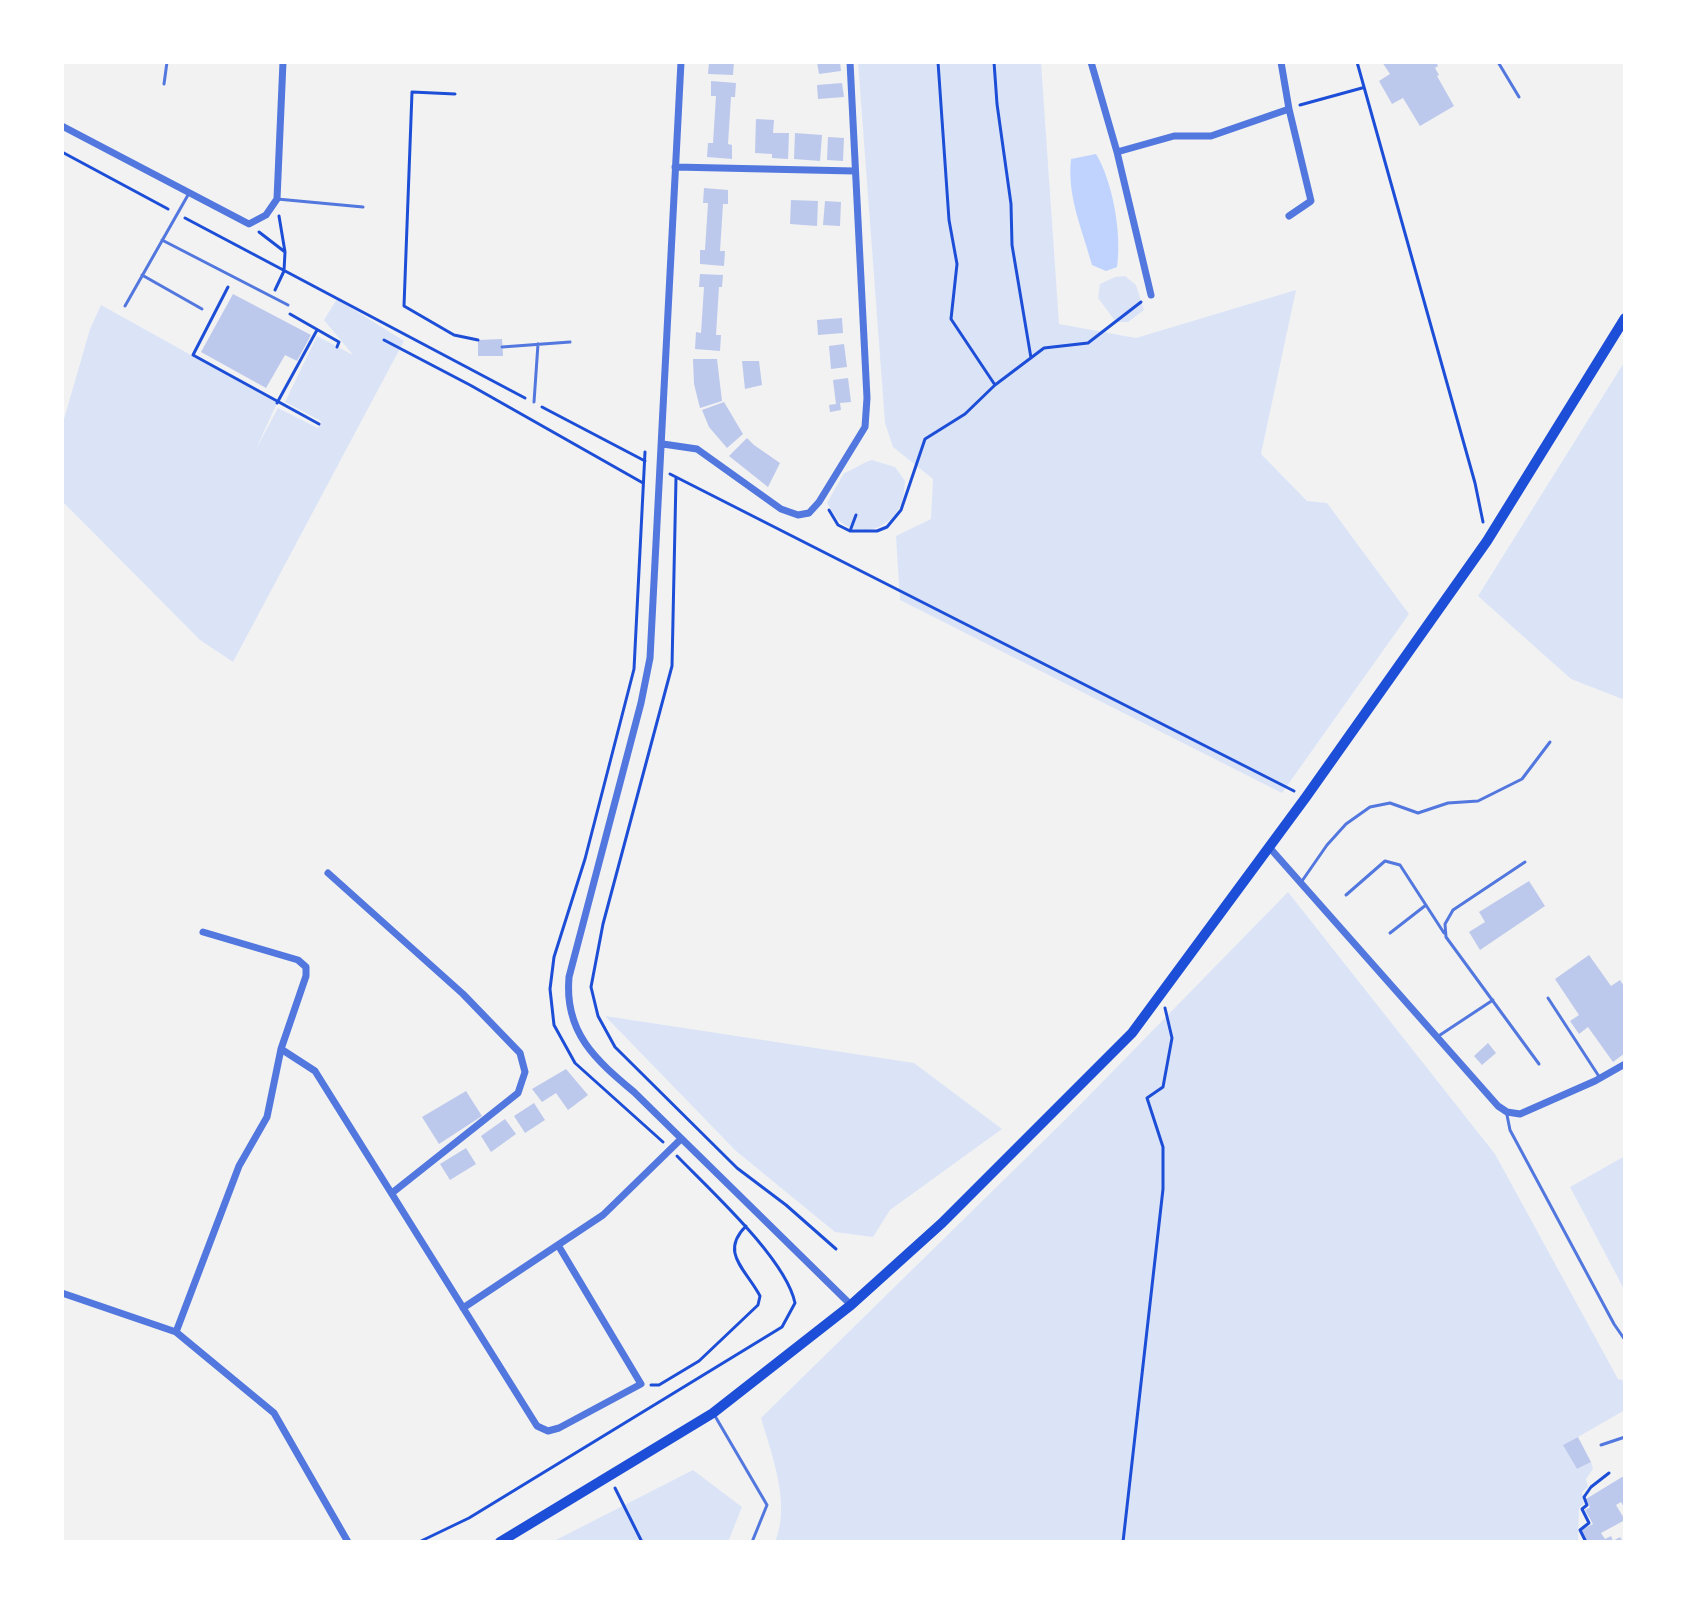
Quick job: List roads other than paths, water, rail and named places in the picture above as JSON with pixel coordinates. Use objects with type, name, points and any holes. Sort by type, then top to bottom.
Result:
[{"type":"main road","points":[[500,1542],[713,1413],[851,1305],[953,1212],[1132,1033],[1306,797],[1487,541],[1625,318]]},
{"type":"street","points":[[62,126],[249,224],[266,215],[277,199],[283,62]]},
{"type":"street","points":[[681,62],[650,658],[569,977],[568,992],[576,1027],[597,1061],[634,1092],[851,1305]]},
{"type":"street","points":[[663,444],[697,449],[790,514],[798,515],[809,513],[819,502],[865,427],[867,398],[850,62]]},
{"type":"street","points":[[1091,62],[1117,152],[1151,295]]},
{"type":"street","points":[[1281,62],[1311,201],[1289,216]]},
{"type":"street","points":[[1117,152],[1174,136],[1211,136],[1289,109]]},
{"type":"street","points":[[675,167],[854,171]]},
{"type":"street","points":[[1269,847],[1498,1106],[1507,1112],[1520,1114],[1625,1064]]},
{"type":"street","points":[[328,873],[463,994],[520,1053],[525,1072],[518,1093],[392,1193]]},
{"type":"street","points":[[176,1332],[239,1166],[267,1117],[281,1049],[306,976],[306,967],[298,960],[203,932]]},
{"type":"street","points":[[281,1049],[315,1071],[537,1426],[548,1431],[641,1384],[558,1245]]},
{"type":"street","points":[[463,1308],[603,1215],[681,1139]]},
{"type":"street","points":[[62,1293],[176,1332],[274,1413],[348,1542]]},
{"type":"lane","points":[[164,84],[167,62]]},
{"type":"lane","points":[[1498,62],[1519,97]]},
{"type":"lane","points":[[125,306],[190,192]]},
{"type":"lane","points":[[277,199],[363,207]]},
{"type":"lane","points":[[162,240],[288,305]]},
{"type":"lane","points":[[142,275],[202,309]]},
{"type":"lane","points":[[502,347],[570,342]]},
{"type":"lane","points":[[534,402],[538,344]]},
{"type":"lane","points":[[1302,881],[1346,824],[1370,807],[1390,803],[1418,813],[1448,803],[1478,801],[1522,779],[1550,742]]},
{"type":"lane","points":[[1346,895],[1385,861],[1400,865],[1446,937],[1539,1064]]},
{"type":"lane","points":[[1446,937],[1445,924],[1453,910],[1525,862]]},
{"type":"lane","points":[[1390,933],[1426,905]]},
{"type":"lane","points":[[1548,998],[1600,1078]]},
{"type":"lane","points":[[1437,1037],[1493,1000]]},
{"type":"lane","points":[[1507,1112],[1510,1130],[1625,1340]]},
{"type":"lane","points":[[713,1413],[767,1505],[752,1542]]},
{"type":"lane","points":[[1601,1445],[1625,1437]]},
{"type":"water","points":[[1096,154],[1107,179],[1117,225],[1117,267],[1106,271],[1092,265],[1071,186],[1071,159]]}]
